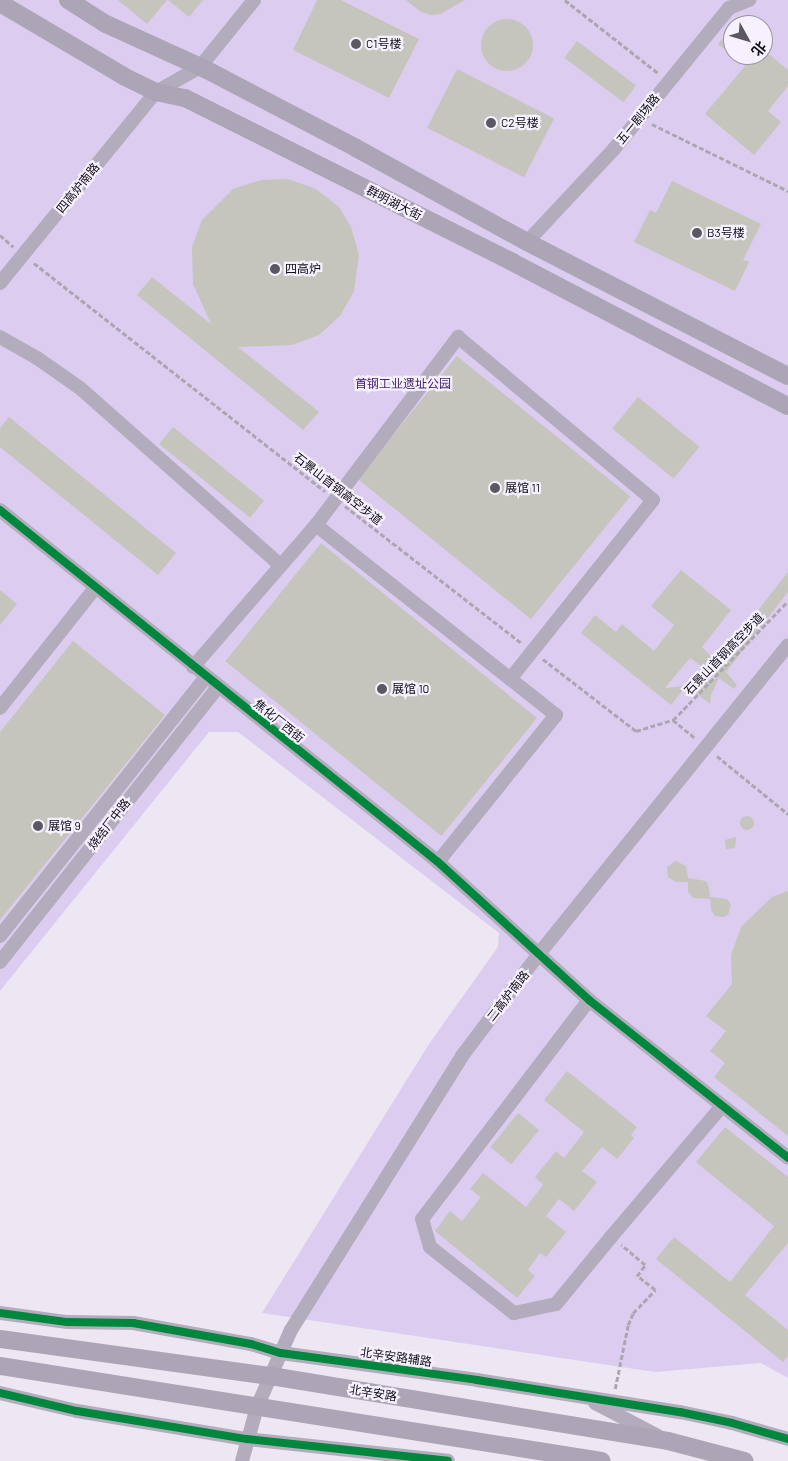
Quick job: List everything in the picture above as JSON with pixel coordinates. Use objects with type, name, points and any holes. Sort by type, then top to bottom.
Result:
[{"type":"main road","points":[[68,0],[106,24],[200,67],[356,148],[527,242],[788,376]]},
{"type":"main road","name":"群明湖大街","points":[[0,3],[69,45],[156,92],[185,98],[521,267],[788,406]]},
{"type":"main road","name":"北辛安路","points":[[0,1339],[271,1376],[668,1442],[744,1461]]},
{"type":"main road","points":[[0,1366],[602,1461]]},
{"type":"street","points":[[156,92],[200,67],[254,0]]},
{"type":"street","name":"五一剧场路","points":[[527,242],[614,149],[729,8],[749,0]]},
{"type":"street","name":"四高炉南路","points":[[0,283],[156,92]]},
{"type":"street","points":[[0,337],[37,358],[80,388],[281,566]]},
{"type":"street","points":[[193,667],[316,525],[458,337],[654,500],[510,679]]},
{"type":"street","name":"焦化厂西街","points":[[0,510],[94,588],[438,862],[538,956],[589,1000],[788,1158]]},
{"type":"street","points":[[316,525],[556,715],[438,862]]},
{"type":"street","points":[[0,708],[94,588]]},
{"type":"street","name":"二高炉南路","points":[[242,1461],[258,1407],[291,1330],[462,1056],[538,956],[788,645]]},
{"type":"street","name":"烧结厂中路","points":[[0,936],[206,677]]},
{"type":"street","name":"烧结厂中路","points":[[0,962],[219,686]]},
{"type":"street","points":[[589,1000],[422,1219],[430,1247],[514,1313],[556,1304],[611,1236],[722,1106]]},
{"type":"street","name":"北辛安路辅路","points":[[0,1313],[67,1322],[133,1323],[251,1344],[281,1353],[477,1380],[732,1423],[788,1439]]},
{"type":"street","points":[[0,1393],[77,1411],[247,1439],[448,1461]]},
{"type":"street","points":[[583,1397],[668,1442]]},
{"type":"path","points":[[565,0],[669,82]]},
{"type":"path","points":[[639,118],[788,191]]},
{"type":"path","points":[[0,235],[15,247]]},
{"type":"path","points":[[673,720],[696,739]]},
{"type":"path","points":[[711,751],[788,814]]},
{"type":"path","points":[[611,1236],[645,1265],[637,1276],[655,1290],[633,1313],[628,1325],[612,1402]]},
{"type":"green space","name":"首钢工业遗址公园","points":[[0,0],[788,0],[788,1378],[761,1363],[655,1372],[262,1313],[429,1044],[498,947],[499,933],[238,732],[209,732],[0,991]]},
{"type":"building","points":[[118,0],[167,0],[147,24]]},
{"type":"building","points":[[168,0],[203,0],[189,17]]},
{"type":"building","name":"C1号楼","points":[[317,0],[341,0],[419,39],[389,98],[293,50]]},
{"type":"building","points":[[406,0],[465,0],[440,14],[431,15],[421,12]]},
{"type":"building","points":[[507,19],[517,21],[525,27],[531,35],[533,45],[531,55],[525,63],[517,69],[507,71],[497,69],[489,63],[483,55],[481,45],[483,35],[489,27],[497,21]]},
{"type":"building","points":[[723,38],[723,48],[718,44]]},
{"type":"building","points":[[577,41],[636,86],[623,102],[564,58]]},
{"type":"building","points":[[773,58],[788,70],[788,86],[768,111],[781,122],[754,155],[705,114],[745,66],[744,65],[773,65]]},
{"type":"building","name":"C2号楼","points":[[457,69],[554,118],[524,177],[427,128]]},
{"type":"building","name":"四高炉","points":[[288,179],[316,189],[339,207],[351,227],[359,255],[354,291],[340,316],[319,335],[292,345],[238,347],[319,412],[303,430],[137,295],[152,277],[211,324],[193,284],[192,247],[202,220],[233,189],[261,180]]},
{"type":"building","name":"B3号楼","points":[[672,181],[761,224],[743,260],[749,262],[735,291],[634,242],[650,210],[656,213]]},
{"type":"building","name":"展馆 11","points":[[457,356],[630,496],[531,619],[358,479]]},
{"type":"building","points":[[638,397],[699,447],[674,479],[612,429]]},
{"type":"building","points":[[9,417],[176,553],[158,575],[0,447],[0,428]]},
{"type":"building","points":[[173,427],[264,501],[250,518],[159,444]]},
{"type":"building","name":"展馆 10","points":[[321,543],[537,718],[441,836],[225,661]]},
{"type":"building","points":[[681,570],[731,610],[702,647],[717,663],[788,572],[788,592],[726,672],[737,685],[734,689],[719,678],[711,695],[710,704],[688,687],[718,678],[690,658],[665,688],[686,686],[671,705],[581,633],[595,615],[616,632],[622,624],[654,651],[674,625],[651,606]]},
{"type":"building","points":[[0,590],[17,604],[0,625]]},
{"type":"building","name":"展馆 9","points":[[73,641],[165,715],[0,920],[0,732]]},
{"type":"building","points":[[747,816],[752,818],[754,823],[752,828],[747,830],[742,828],[740,823],[742,818]]},
{"type":"building","points":[[736,837],[735,848],[726,849],[725,840]]},
{"type":"building","points":[[676,861],[686,866],[688,878],[706,881],[710,897],[727,899],[731,905],[728,915],[723,917],[715,916],[711,910],[710,899],[693,898],[688,892],[688,882],[676,882],[668,877],[667,867]]},
{"type":"building","points":[[788,891],[788,1136],[714,1077],[725,1063],[710,1051],[726,1031],[706,1016],[732,984],[731,955],[741,927],[772,897]]},
{"type":"building","points":[[567,1071],[637,1127],[631,1135],[634,1138],[617,1159],[602,1147],[582,1171],[597,1182],[574,1211],[559,1199],[546,1216],[566,1232],[546,1257],[540,1253],[528,1270],[535,1276],[517,1298],[435,1231],[450,1211],[462,1221],[481,1197],[470,1189],[483,1173],[526,1207],[543,1185],[535,1177],[556,1151],[564,1158],[584,1132],[544,1100]]},
{"type":"building","points":[[518,1113],[539,1130],[511,1164],[490,1147]]},
{"type":"building","points":[[725,1127],[788,1177],[788,1243],[745,1295],[788,1330],[788,1356],[783,1362],[656,1259],[674,1237],[730,1282],[774,1226],[696,1162]]},
{"type":"cycle path","points":[[0,510],[438,862],[589,1000],[788,1158]]},
{"type":"cycle path","points":[[0,1313],[67,1322],[133,1323],[251,1344],[281,1353],[477,1380],[680,1412],[732,1423],[788,1439]]},
{"type":"cycle path","points":[[0,1393],[77,1411],[247,1439],[448,1461]]},
{"type":"place","name":"C1号楼","points":[[356,44]]},
{"type":"place","name":"C2号楼","points":[[491,123]]},
{"type":"place","name":"B3号楼","points":[[697,233]]},
{"type":"place","name":"四高炉","points":[[275,269]]},
{"type":"place","name":"展馆 11","points":[[495,488]]},
{"type":"place","name":"展馆 10","points":[[382,689]]},
{"type":"place","name":"展馆 9","points":[[38,826]]}]
